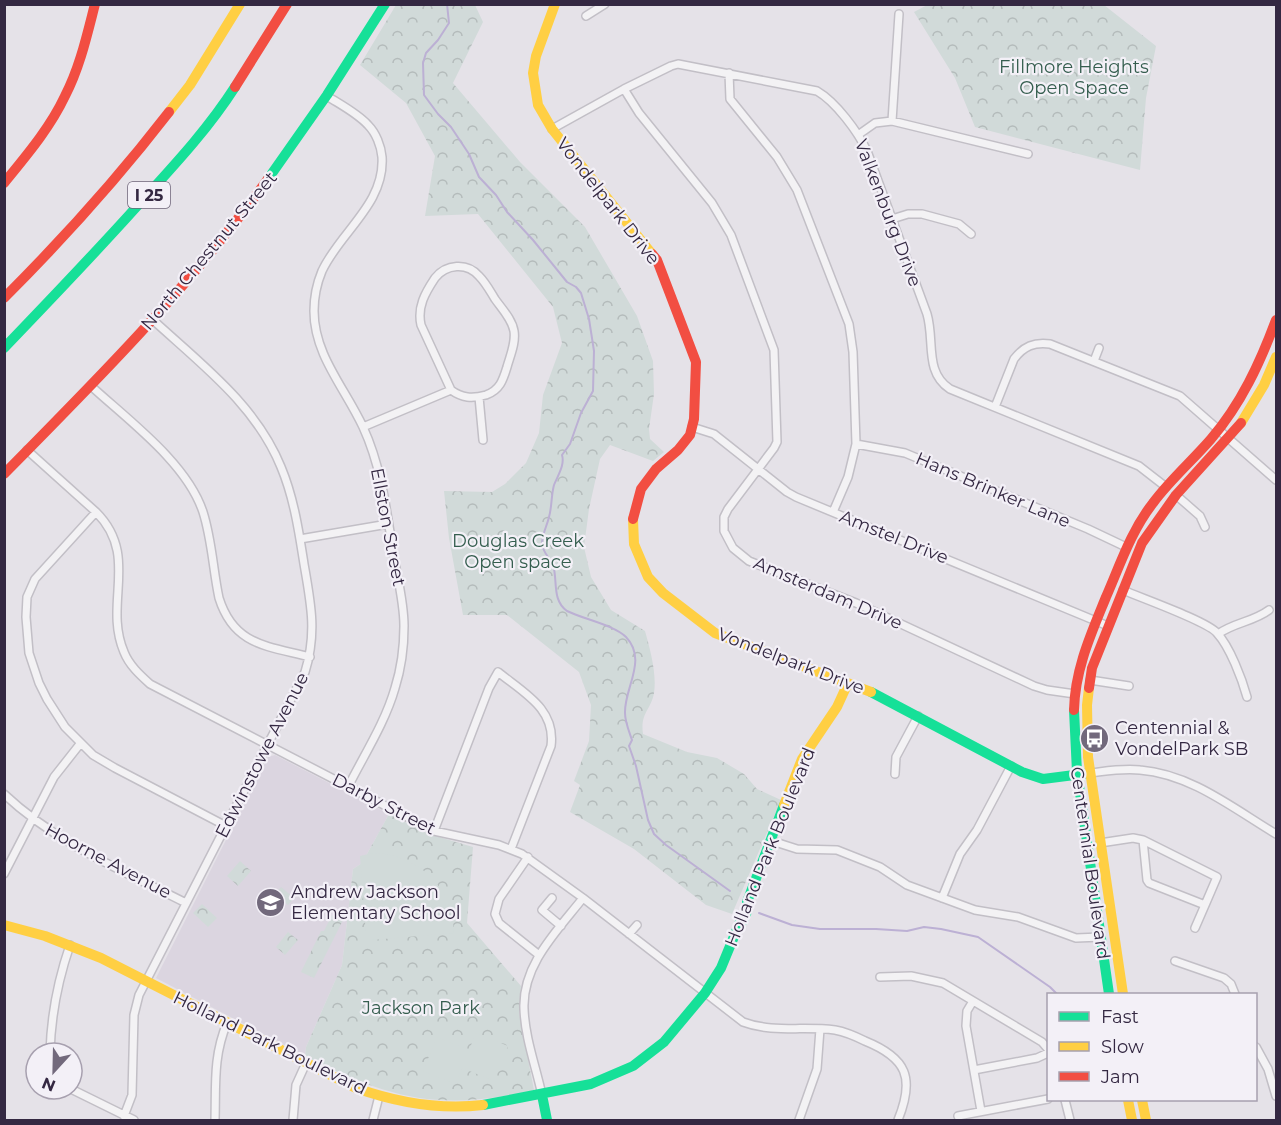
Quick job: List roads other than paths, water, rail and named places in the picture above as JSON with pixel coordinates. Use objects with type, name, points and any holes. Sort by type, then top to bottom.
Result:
[{"type":"main road","points":[[4,183],[54,116],[71,84],[95,4]]},
{"type":"main road","name":"I 25","points":[[4,298],[62,240],[130,163],[190,85],[240,4]]},
{"type":"main road","name":"I 25","points":[[4,348],[102,246],[186,152],[221,108],[287,4]]},
{"type":"main road","name":"North Chestnut Street","points":[[4,474],[153,320],[220,242],[263,187],[327,96],[385,4]]},
{"type":"main road","name":"Vondelpark Drive","points":[[555,4],[536,56],[534,73],[538,105],[552,129],[657,260],[696,362],[692,427],[686,442],[656,469],[641,489],[634,511],[632,522],[634,544],[648,577],[663,593],[715,633],[872,692],[1036,778],[1052,779],[1090,773]]},
{"type":"main road","name":"Centennial Boulevard","points":[[1109,993],[1077,776],[1074,740],[1076,694],[1081,666],[1096,620],[1126,547],[1142,518],[1166,487],[1219,430],[1252,379],[1276,320]]},
{"type":"main road","name":"Centennial Boulevard","points":[[1123,993],[1090,773],[1087,705],[1090,680],[1108,626],[1142,543],[1176,495],[1230,438],[1273,373],[1276,357]]},
{"type":"main road","name":"Holland Park Boulevard","points":[[4,926],[70,945],[357,1088],[379,1096],[423,1106],[465,1107],[494,1104],[591,1084],[633,1066],[664,1042],[705,993],[721,968],[740,922],[743,921],[748,909],[747,902],[802,759],[837,707],[848,683]]},
{"type":"main road","points":[[542,1095],[547,1120]]},
{"type":"main road","points":[[1128,1101],[1132,1120]]},
{"type":"main road","points":[[1142,1101],[1146,1120]]},
{"type":"street","points":[[586,16],[604,4]]},
{"type":"street","points":[[892,121],[899,14]]},
{"type":"street","name":"Valkenburg Drive","points":[[552,129],[624,89],[678,64],[817,91],[830,100],[858,135],[867,151],[927,314],[934,372],[938,379],[950,389],[1139,466],[1166,487]]},
{"type":"street","points":[[729,73],[730,99],[777,157],[797,190],[846,314],[853,352],[856,444],[848,477],[833,512]]},
{"type":"street","name":"Amsterdam Drive","points":[[624,89],[639,113],[727,225],[771,337],[776,362],[778,435],[774,448],[728,509],[723,524],[733,548],[749,561],[856,603],[1034,686],[1076,694]]},
{"type":"street","name":"Ellston Street","points":[[327,96],[367,123],[378,140],[381,150],[382,170],[378,188],[325,267],[314,305],[315,328],[323,355],[363,427],[383,491],[404,626],[400,664],[389,705],[348,787]]},
{"type":"street","points":[[858,135],[875,123],[892,121],[1028,154]]},
{"type":"street","points":[[892,219],[908,214],[922,214],[959,224],[971,234]]},
{"type":"street","points":[[456,266],[464,267],[479,275],[511,320],[514,330],[514,340],[503,380],[495,391],[479,397],[462,397],[451,390],[419,316],[423,298],[433,281],[439,273],[456,266]]},
{"type":"street","name":"Edwinstowe Avenue","points":[[124,1116],[132,1095],[136,1005],[146,981],[305,672],[313,641],[312,609],[300,539],[289,489],[271,445],[256,421],[238,399],[153,320]]},
{"type":"street","points":[[995,407],[1014,359],[1026,347],[1042,343],[1050,344],[1180,396],[1276,480]]},
{"type":"street","points":[[1094,362],[1099,348]]},
{"type":"street","points":[[90,386],[165,454],[187,481],[203,512],[219,598],[223,612],[230,623],[248,639],[258,644],[310,657]]},
{"type":"street","points":[[363,427],[451,390]]},
{"type":"street","points":[[479,397],[483,440]]},
{"type":"street","name":"Amstel Drive","points":[[692,427],[714,434],[787,492],[1108,626]]},
{"type":"street","name":"Hans Brinker Lane","points":[[856,444],[905,453],[1126,547]]},
{"type":"street","name":"Darby Street","points":[[27,450],[106,522],[117,543],[117,626],[124,653],[130,664],[144,679],[161,691],[434,831],[510,849],[528,857],[738,1020],[749,1025],[764,1027],[820,1029],[850,1034],[885,1049],[899,1061],[906,1080],[905,1098],[898,1120]]},
{"type":"street","points":[[1176,495],[1200,516],[1205,527]]},
{"type":"street","points":[[96,512],[30,587],[26,607],[29,653],[39,683],[56,713],[80,744],[106,763],[226,826]]},
{"type":"street","points":[[300,539],[388,524]]},
{"type":"street","points":[[1123,590],[1207,625],[1218,634],[1244,685],[1247,697]]},
{"type":"street","points":[[1218,634],[1232,625],[1257,619],[1269,610]]},
{"type":"street","points":[[434,831],[489,688],[498,672],[545,712],[552,730],[551,746],[510,849]]},
{"type":"street","points":[[1090,680],[1129,687]]},
{"type":"street","points":[[895,774],[896,757],[918,716]]},
{"type":"street","points":[[4,874],[54,777],[80,744]]},
{"type":"street","points":[[942,898],[956,862],[977,830],[1011,766]]},
{"type":"street","name":"Vondelpark Drive","points":[[1090,773],[1139,770],[1177,777],[1276,834]]},
{"type":"street","name":"Hoorne Avenue","points":[[4,794],[32,818],[73,845],[186,903]]},
{"type":"street","points":[[1100,843],[1133,838],[1143,840],[1217,877],[1195,928]]},
{"type":"street","points":[[1143,840],[1149,883],[1205,905]]},
{"type":"street","points":[[772,841],[796,849],[837,850],[880,867],[907,885],[982,912],[1018,917],[1076,938],[1101,937]]},
{"type":"street","points":[[528,857],[499,899],[495,914],[499,923],[539,955]]},
{"type":"street","points":[[552,898],[542,910],[561,926]]},
{"type":"street","points":[[542,1095],[524,1010],[528,978],[539,955],[583,898]]},
{"type":"street","points":[[629,934],[637,925]]},
{"type":"street","points":[[50,1041],[51,1021],[58,984],[70,945]]},
{"type":"street","points":[[1175,961],[1224,978],[1231,984],[1235,993]]},
{"type":"street","points":[[880,977],[925,978],[951,988],[1042,1042],[1047,1050]]},
{"type":"street","points":[[973,1001],[966,1017],[981,1112]]},
{"type":"street","points":[[215,1120],[217,1054],[227,1023]]},
{"type":"street","points":[[799,1120],[817,1069],[820,1029]]},
{"type":"street","points":[[1257,1049],[1268,1069],[1276,1096]]},
{"type":"street","points":[[974,1070],[1037,1058],[1047,1052]]},
{"type":"street","points":[[294,1120],[296,1085],[306,1063]]},
{"type":"street","points":[[84,1096],[134,1120]]},
{"type":"street","points":[[374,1120],[379,1096]]},
{"type":"street","points":[[958,1116],[1047,1099]]},
{"type":"street","points":[[1065,1101],[1070,1120]]},
{"type":"waterway","points":[[447,4],[449,23],[426,53],[423,63],[424,95],[451,127],[469,154],[479,177],[567,282],[581,293],[589,319],[594,351],[593,391],[581,413],[570,444],[562,455],[562,466],[554,485],[550,513],[542,540],[544,551],[554,569],[559,602],[567,611],[621,633],[632,646],[635,665],[625,716],[632,740],[629,746],[636,766],[648,820],[654,834],[666,845],[730,891]]},
{"type":"waterway","points":[[759,913],[792,925],[820,929],[907,931],[924,927],[978,937],[1056,993]]},
{"type":"place","name":"Centennial & VondelPark SB","points":[[1094,738]]},
{"type":"place","name":"Andrew Jackson Elementary School","points":[[270,902]]},
{"type":"park label","name":"Fillmore Heights Open Space","points":[[1074,77]]},
{"type":"park label","name":"Douglas Creek Open space","points":[[518,551]]},
{"type":"park label","name":"Jackson Park","points":[[421,1008]]}]
